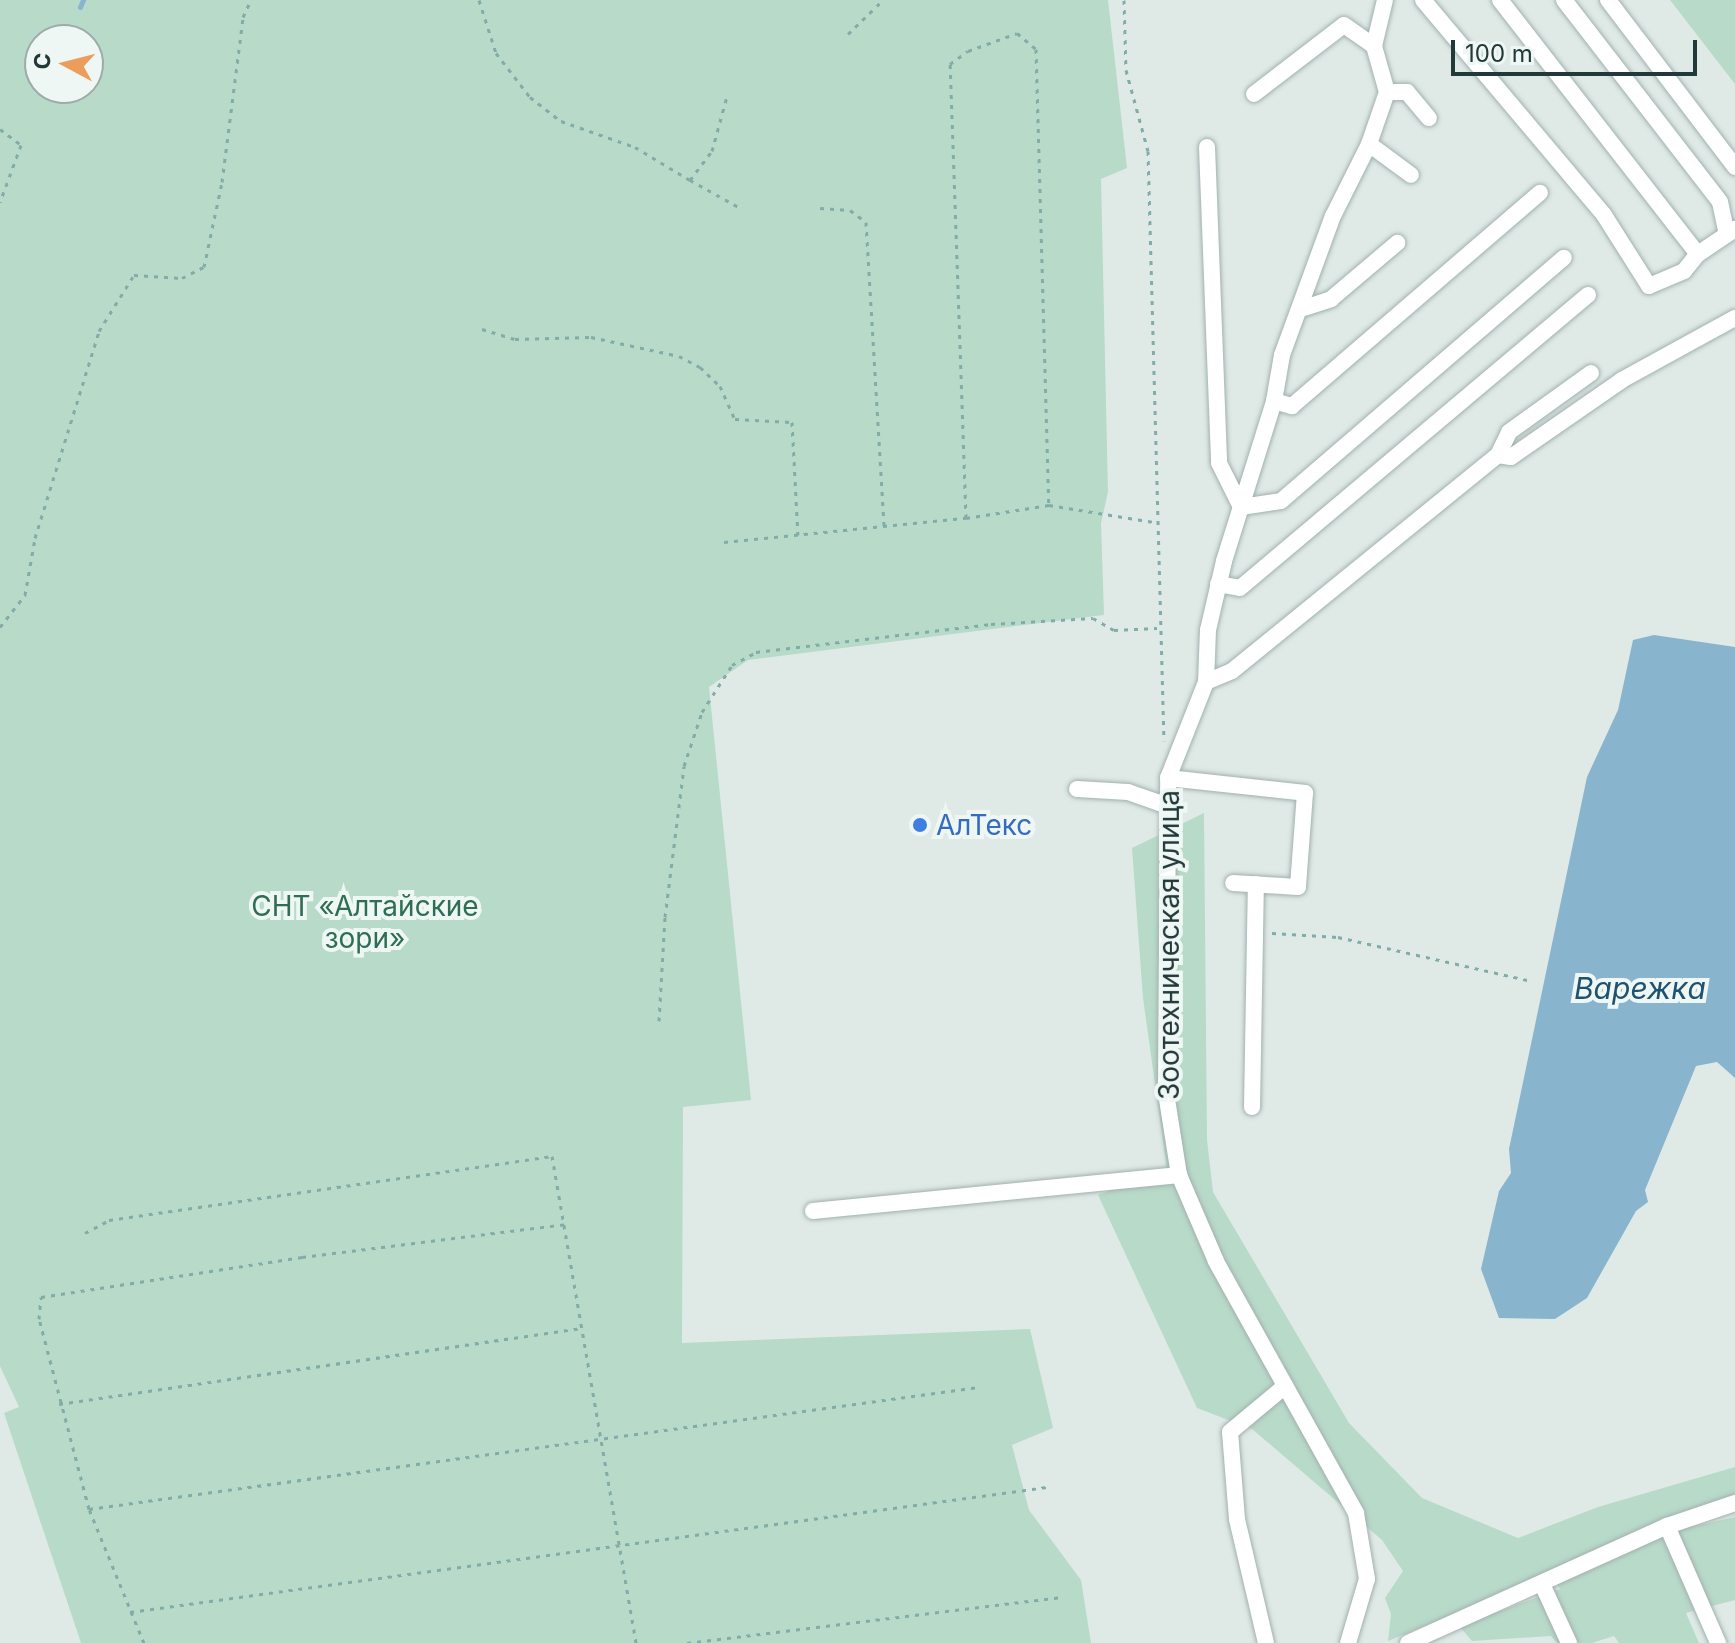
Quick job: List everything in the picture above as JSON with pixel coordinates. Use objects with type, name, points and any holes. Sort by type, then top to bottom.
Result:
[{"type":"street","points":[[1385,0],[1374,46],[1387,92],[1407,92],[1429,118]]},
{"type":"street","points":[[1423,0],[1604,215],[1649,286],[1684,271],[1698,254],[1731,232],[1720,202],[1564,0]]},
{"type":"street","points":[[1500,0],[1698,254]]},
{"type":"street","points":[[1608,0],[1735,167]]},
{"type":"street","points":[[1254,94],[1344,25],[1374,46]]},
{"type":"street","name":"Зоотехническая улица","points":[[1348,1643],[1367,1579],[1356,1513],[1216,1261],[1179,1175],[1166,1093],[1168,778],[1206,682],[1208,630],[1218,584],[1274,401],[1282,355],[1333,216],[1369,144],[1387,92]]},
{"type":"street","points":[[1369,144],[1411,175]]},
{"type":"street","points":[[1207,147],[1219,463],[1241,507],[1281,501],[1564,258]]},
{"type":"street","points":[[1274,401],[1292,406],[1540,193]]},
{"type":"street","points":[[1301,309],[1331,299],[1397,243]]},
{"type":"street","points":[[1218,584],[1240,588],[1588,295]]},
{"type":"street","points":[[1498,455],[1511,457],[1622,380],[1735,318]]},
{"type":"street","points":[[1206,682],[1232,671],[1498,455],[1509,432],[1591,373]]},
{"type":"street","points":[[1168,778],[1305,793],[1298,887],[1233,883]]},
{"type":"street","points":[[1077,789],[1128,792],[1168,806]]},
{"type":"street","points":[[1252,1107],[1256,884]]},
{"type":"street","points":[[813,1211],[1179,1175]]},
{"type":"street","points":[[1266,1643],[1237,1519],[1230,1432],[1285,1386]]},
{"type":"street","points":[[1408,1643],[1667,1526],[1735,1503]]},
{"type":"street","points":[[1667,1526],[1718,1643]]},
{"type":"street","points":[[1542,1584],[1569,1643]]},
{"type":"path","points":[[0,627],[25,595],[35,538],[99,331],[134,275],[182,278],[204,267],[222,182],[243,17],[251,0]]},
{"type":"path","points":[[479,0],[496,53],[530,97],[561,121],[635,147],[742,209]]},
{"type":"path","points":[[848,34],[883,0]]},
{"type":"path","points":[[1124,0],[1126,70],[1148,151],[1157,628],[1165,751]]},
{"type":"path","points":[[966,518],[950,64],[968,51],[1017,33],[1036,49],[1049,505]]},
{"type":"path","points":[[690,180],[712,151],[727,96]]},
{"type":"path","points":[[0,129],[21,145],[0,202]]},
{"type":"path","points":[[820,208],[850,210],[866,222],[884,527]]},
{"type":"path","points":[[482,329],[515,339],[591,337],[679,356],[700,367],[720,386],[735,419],[792,422],[798,535]]},
{"type":"path","points":[[724,542],[966,518],[1049,505],[1154,522]]},
{"type":"path","points":[[659,1021],[665,917],[684,766],[702,712],[732,665],[756,652],[991,624],[1093,618],[1114,630],[1157,628]]},
{"type":"path","points":[[1255,932],[1338,937],[1527,980]]},
{"type":"path","points":[[85,1233],[109,1220],[552,1156],[557,1165],[581,1328],[636,1643]]},
{"type":"path","points":[[144,1643],[89,1509],[39,1319],[41,1297],[302,1257],[566,1224]]},
{"type":"path","points":[[59,1404],[581,1328]]},
{"type":"path","points":[[89,1509],[979,1387]]},
{"type":"path","points":[[130,1612],[1047,1487]]},
{"type":"path","points":[[687,1643],[1060,1597]]},
{"type":"green space","name":"СНТ «Алтайские зори»","points":[[0,0],[1108,0],[1127,168],[1101,179],[1108,492],[1101,523],[1104,615],[748,660],[709,687],[751,1100],[683,1107],[682,1343],[1030,1329],[1053,1428],[1012,1445],[1029,1510],[1081,1580],[1091,1643],[81,1643],[4,1413],[19,1407],[0,1366]]},
{"type":"green space","points":[[1670,0],[1735,0],[1735,84]]},
{"type":"green space","points":[[1204,813],[1207,1140],[1213,1192],[1349,1423],[1422,1498],[1518,1538],[1598,1507],[1735,1467],[1735,1495],[1691,1511],[1695,1526],[1735,1517],[1735,1600],[1686,1613],[1699,1643],[1619,1643],[1614,1636],[1592,1643],[1557,1643],[1551,1636],[1472,1641],[1459,1626],[1560,1589],[1551,1573],[1388,1641],[1391,1614],[1385,1598],[1403,1571],[1382,1540],[1252,1429],[1197,1408],[1098,1195],[1167,1170],[1143,998],[1132,848]]},
{"type":"water","name":"Варежка","points":[[1654,635],[1735,647],[1735,1078],[1717,1062],[1696,1066],[1645,1190],[1648,1202],[1636,1211],[1587,1298],[1555,1319],[1499,1318],[1481,1269],[1499,1191],[1511,1173],[1509,1149],[1587,777],[1618,710],[1633,640]]},
{"type":"waterway","points":[[80,7],[83,0]]},
{"type":"place","name":"АлТекс","points":[[920,825]]}]
